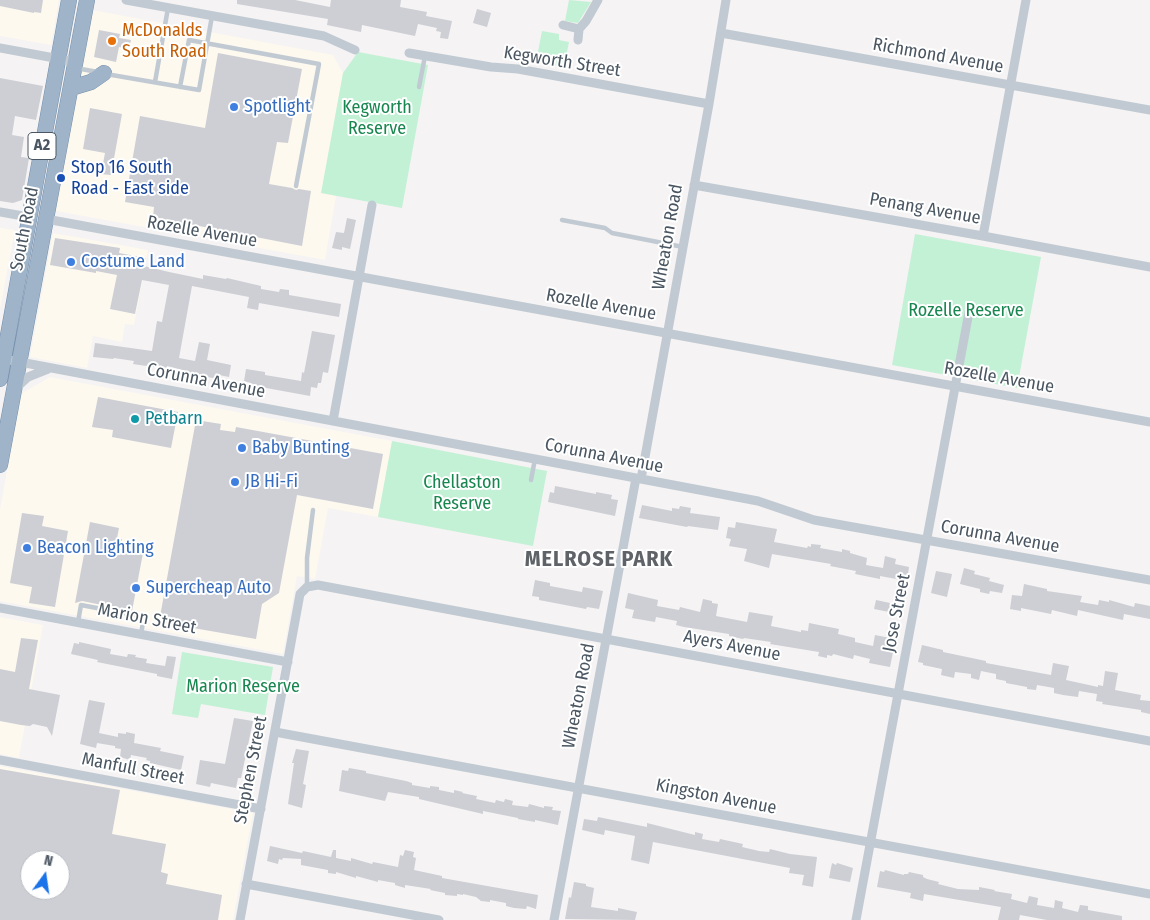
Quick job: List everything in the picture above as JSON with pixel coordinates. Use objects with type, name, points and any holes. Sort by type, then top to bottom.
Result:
[{"type":"highway","name":"South Road","points":[[0,465],[13,391],[11,361],[30,218],[69,0]]},
{"type":"highway","name":"South Road","points":[[0,379],[11,361],[46,220],[87,0]]},
{"type":"highway","points":[[71,88],[91,82],[104,73]]},
{"type":"street","points":[[126,0],[324,36],[354,50]]},
{"type":"street","points":[[578,40],[579,29],[590,16],[598,0]]},
{"type":"street","name":"Wheaton Road","points":[[554,920],[606,639],[668,334],[726,0]]},
{"type":"street","points":[[983,236],[1026,0]]},
{"type":"street","points":[[563,26],[579,29]]},
{"type":"street","name":"Richmond Avenue","points":[[721,33],[1150,110]]},
{"type":"street","points":[[0,48],[76,62]]},
{"type":"street","name":"Kegworth Street","points":[[409,53],[491,67],[518,69],[709,104]]},
{"type":"street","name":"Penang Avenue","points":[[694,185],[983,236],[1150,268]]},
{"type":"street","points":[[333,421],[372,205]]},
{"type":"street","points":[[0,212],[30,218]]},
{"type":"street","name":"Rozelle Avenue","points":[[46,220],[1150,422]]},
{"type":"street","name":"Jose Street","points":[[856,920],[969,312]]},
{"type":"street","name":"Corunna Avenue","points":[[11,361],[758,501],[814,520],[1150,580]]},
{"type":"street","points":[[13,391],[28,378],[51,368]]},
{"type":"street","name":"Ayers Avenue","points":[[307,587],[318,585],[1150,740]]},
{"type":"street","name":"Stephen Street","points":[[240,920],[300,594],[307,587]]},
{"type":"street","name":"Marion Street","points":[[0,608],[288,662]]},
{"type":"street","name":"Kingston Avenue","points":[[275,732],[1150,894]]},
{"type":"street","name":"Manfull Street","points":[[0,760],[261,809]]},
{"type":"street","points":[[246,884],[440,920]]},
{"type":"lane","points":[[155,82],[168,8]]},
{"type":"lane","points":[[76,62],[81,69],[199,90],[212,16]]},
{"type":"lane","points":[[180,86],[189,40],[318,64],[296,186]]},
{"type":"lane","points":[[419,87],[425,56]]},
{"type":"lane","points":[[562,220],[605,228],[612,233],[683,247]]},
{"type":"lane","points":[[531,480],[535,459]]},
{"type":"lane","name":"Stephen Street","points":[[307,587],[307,558],[313,510]]},
{"type":"lane","points":[[78,622],[81,605],[135,615],[144,617],[141,634]]},
{"type":"shaded area","points":[[0,0],[59,0],[51,45],[0,36]]},
{"type":"shaded area","points":[[92,10],[333,55],[343,73],[322,193],[336,196],[325,260],[56,211]]},
{"type":"shaded area","points":[[0,228],[15,230],[0,309]]},
{"type":"shaded area","points":[[53,233],[148,250],[134,325],[125,324],[122,342],[93,336],[87,368],[30,357]]},
{"type":"shaded area","points":[[50,377],[392,441],[378,517],[328,508],[315,579],[297,576],[283,654],[0,601],[0,509],[21,394]]},
{"type":"shaded area","points":[[0,617],[43,625],[19,758],[0,754]]},
{"type":"shaded area","points":[[0,766],[253,813],[233,920],[0,920]]},
{"type":"green space","points":[[569,0],[591,2],[578,23],[565,21]]},
{"type":"green space","points":[[542,31],[559,34],[559,40],[569,42],[564,67],[536,62]]},
{"type":"green space","name":"Kegworth Reserve","points":[[358,52],[428,65],[402,208],[321,193],[343,73]]},
{"type":"green space","name":"Rozelle Reserve","points":[[915,234],[1041,257],[1017,388],[892,365]]},
{"type":"green space","name":"Chellaston Reserve","points":[[392,441],[547,471],[533,546],[378,517]]},
{"type":"green space","name":"Marion Reserve","points":[[182,652],[273,667],[265,715],[201,704],[198,718],[172,714]]},
{"type":"building","points":[[0,0],[43,0],[41,13],[0,6]]},
{"type":"building","points":[[237,0],[295,0],[330,7],[331,0],[401,0],[400,7],[427,12],[426,16],[452,21],[448,39],[440,38],[441,32],[436,31],[437,28],[418,24],[415,36],[362,25],[361,32],[327,25],[328,19],[237,4]]},
{"type":"building","points":[[477,9],[491,13],[487,27],[473,23]]},
{"type":"building","points":[[99,30],[120,34],[119,38],[131,40],[129,49],[119,47],[116,62],[94,57]]},
{"type":"building","points":[[218,53],[302,69],[288,143],[277,142],[269,184],[311,191],[302,246],[153,217],[154,207],[125,202],[140,116],[205,128]]},
{"type":"building","points":[[0,78],[43,86],[36,120],[15,116],[12,135],[24,137],[21,157],[29,158],[22,200],[13,203],[0,201]]},
{"type":"building","points":[[90,108],[122,114],[111,175],[101,174],[105,153],[83,149]]},
{"type":"building","points":[[347,218],[356,220],[350,249],[342,247],[342,250],[332,248],[336,232],[344,233]]},
{"type":"building","points":[[55,238],[120,248],[119,253],[146,258],[144,266],[169,272],[203,279],[203,275],[227,278],[261,286],[261,289],[279,292],[280,289],[289,290],[289,295],[341,304],[339,317],[259,303],[258,310],[247,308],[249,297],[192,286],[179,358],[195,361],[199,342],[210,344],[207,360],[231,365],[229,377],[219,375],[218,379],[186,373],[187,371],[167,366],[167,368],[160,368],[133,364],[134,361],[93,357],[95,343],[152,351],[157,321],[162,322],[169,285],[142,280],[135,314],[110,309],[117,275],[50,265]]},
{"type":"building","points":[[312,331],[335,335],[328,373],[323,372],[321,383],[318,383],[317,388],[311,387],[310,396],[250,385],[251,383],[244,381],[246,369],[265,372],[265,375],[301,381]]},
{"type":"building","name":"Petbarn","points":[[98,397],[178,412],[171,448],[112,437],[113,430],[92,427]]},
{"type":"building","points":[[196,420],[221,424],[220,430],[235,432],[236,427],[383,454],[373,509],[297,495],[279,593],[262,604],[256,639],[159,622]]},
{"type":"building","points":[[555,486],[596,494],[596,492],[612,495],[611,499],[618,500],[615,516],[548,502],[550,492],[554,493]]},
{"type":"building","points":[[642,505],[672,511],[672,508],[679,509],[680,506],[691,508],[690,513],[720,517],[718,530],[687,527],[639,518]]},
{"type":"building","points":[[22,513],[44,516],[42,526],[68,531],[55,607],[29,603],[32,587],[10,583]]},
{"type":"building","points":[[90,522],[119,528],[117,538],[122,539],[120,548],[143,553],[132,611],[82,601],[75,603]]},
{"type":"building","points":[[736,522],[777,529],[774,542],[807,548],[808,546],[811,547],[811,544],[821,545],[820,548],[842,552],[842,549],[850,551],[850,553],[867,558],[866,565],[883,568],[885,556],[896,559],[895,564],[909,567],[907,581],[880,576],[880,579],[855,574],[856,571],[830,566],[831,564],[772,554],[769,568],[744,561],[747,549],[729,546],[731,539],[726,538],[728,527],[735,528]]},
{"type":"building","points":[[964,568],[975,571],[974,574],[990,578],[989,581],[1004,585],[1002,593],[990,591],[989,594],[980,592],[980,589],[960,584]]},
{"type":"building","points":[[936,571],[952,574],[947,597],[931,593]]},
{"type":"building","points":[[535,580],[550,583],[550,586],[582,592],[583,587],[603,591],[599,609],[587,607],[586,609],[539,600],[539,597],[532,596]]},
{"type":"building","points":[[1024,584],[1047,589],[1047,591],[1082,596],[1080,602],[1098,605],[1099,600],[1109,602],[1109,600],[1134,607],[1135,603],[1150,606],[1150,619],[1124,614],[1123,620],[1078,610],[1077,616],[1052,610],[1051,614],[1021,608],[1021,611],[1010,609],[1012,595],[1022,596]]},
{"type":"building","points":[[628,593],[658,600],[657,606],[679,610],[680,607],[700,612],[703,599],[718,604],[716,616],[747,622],[749,612],[773,616],[771,626],[801,632],[801,630],[808,631],[809,623],[839,629],[838,634],[855,638],[855,642],[873,646],[875,635],[890,638],[888,651],[893,652],[890,667],[869,663],[870,659],[854,655],[853,659],[833,654],[832,656],[827,655],[827,658],[818,656],[819,652],[684,627],[676,625],[677,621],[656,617],[655,622],[632,618],[634,610],[625,608]]},
{"type":"building","points":[[876,600],[890,603],[889,612],[874,609]]},
{"type":"building","points":[[21,638],[38,640],[29,689],[60,695],[52,736],[47,727],[0,721],[0,669],[15,672]]},
{"type":"building","points":[[79,642],[111,649],[110,654],[127,657],[128,654],[136,655],[135,657],[147,659],[146,663],[165,666],[167,656],[176,657],[172,679],[157,676],[157,674],[97,662],[98,660],[71,654],[74,643],[79,644]]},
{"type":"building","points":[[922,645],[943,650],[943,652],[986,661],[986,663],[1051,675],[1053,663],[1069,666],[1066,680],[1098,687],[1098,685],[1103,686],[1105,671],[1118,673],[1115,690],[1141,695],[1140,700],[1150,701],[1150,714],[1141,712],[1141,710],[1102,704],[1103,702],[1096,701],[1097,694],[1079,691],[1078,697],[1063,695],[1054,693],[1054,688],[1037,685],[1036,690],[1027,689],[1027,687],[996,679],[996,674],[981,671],[979,680],[971,678],[971,674],[955,672],[954,678],[941,675],[942,669],[918,662]]},
{"type":"building","points":[[89,700],[105,703],[99,733],[118,737],[118,733],[135,734],[134,743],[161,748],[160,751],[184,756],[181,770],[150,763],[150,761],[146,760],[147,758],[131,755],[130,760],[120,757],[121,749],[115,748],[115,746],[97,743],[96,748],[80,744]]},
{"type":"building","points":[[234,718],[253,721],[241,778],[238,778],[236,788],[211,783],[210,787],[196,784],[200,760],[225,764]]},
{"type":"building","points":[[296,749],[309,751],[303,784],[306,785],[302,808],[288,804],[294,763],[292,763]]},
{"type":"building","points":[[349,768],[406,781],[412,783],[412,785],[430,788],[430,786],[439,787],[439,790],[454,793],[454,790],[463,792],[477,796],[476,799],[495,803],[496,800],[504,802],[505,799],[513,801],[512,805],[528,807],[529,804],[544,808],[544,806],[553,807],[552,810],[561,811],[558,825],[483,811],[483,814],[419,799],[419,797],[388,792],[385,801],[339,791],[342,770],[348,771]]},
{"type":"building","points":[[0,769],[120,790],[112,834],[166,844],[161,872],[168,874],[166,884],[222,895],[218,920],[0,920]]},
{"type":"building","points":[[598,817],[647,827],[647,823],[695,835],[695,832],[703,834],[702,839],[719,842],[720,839],[743,844],[742,847],[759,851],[769,852],[770,849],[790,854],[817,857],[813,887],[802,885],[804,875],[789,873],[790,868],[653,842],[649,864],[631,860],[635,836],[605,830],[604,835],[582,830],[584,819],[597,821]]},
{"type":"building","points":[[270,846],[331,857],[333,850],[336,850],[336,858],[351,861],[351,858],[372,864],[373,862],[398,867],[400,855],[403,856],[405,850],[414,852],[413,857],[416,858],[414,870],[442,876],[442,878],[538,895],[536,909],[527,906],[526,909],[514,908],[506,906],[506,903],[490,900],[490,902],[481,901],[476,897],[463,894],[457,894],[457,896],[445,895],[445,893],[431,889],[405,885],[405,888],[395,885],[395,883],[378,880],[378,882],[356,876],[356,878],[336,872],[336,874],[328,873],[328,870],[301,865],[301,859],[283,858],[282,860],[279,859],[278,864],[267,861]]},
{"type":"building","points":[[832,863],[853,868],[850,882],[829,878]]},
{"type":"building","points":[[885,870],[904,875],[909,872],[923,875],[927,879],[939,882],[938,884],[958,889],[979,890],[979,887],[995,890],[1012,894],[1011,899],[1027,903],[1029,896],[1038,898],[1037,905],[1054,908],[1055,900],[1063,902],[1062,908],[1078,912],[1080,905],[1088,906],[1088,910],[1122,916],[1122,920],[1047,920],[1020,915],[1019,920],[998,920],[1001,907],[924,894],[923,901],[910,898],[911,893],[877,887],[880,871],[884,872]]},
{"type":"building","points":[[574,882],[586,884],[586,886],[594,888],[591,907],[618,911],[618,908],[637,912],[635,920],[565,919]]},
{"type":"place","name":"McDonalds South Road","points":[[112,41]]},
{"type":"place","name":"Spotlight","points":[[234,107]]},
{"type":"place","name":"Stop 16 South Road - East side","points":[[61,178]]},
{"type":"place","name":"Costume Land","points":[[71,262]]},
{"type":"place","name":"Petbarn","points":[[135,419]]},
{"type":"place","name":"Baby Bunting","points":[[242,448]]},
{"type":"place","name":"JB Hi-Fi","points":[[235,482]]},
{"type":"place","name":"Beacon Lighting","points":[[27,548]]},
{"type":"place","name":"Supercheap Auto","points":[[136,588]]},
{"type":"district","name":"MELROSE PARK","points":[[599,560]]}]
